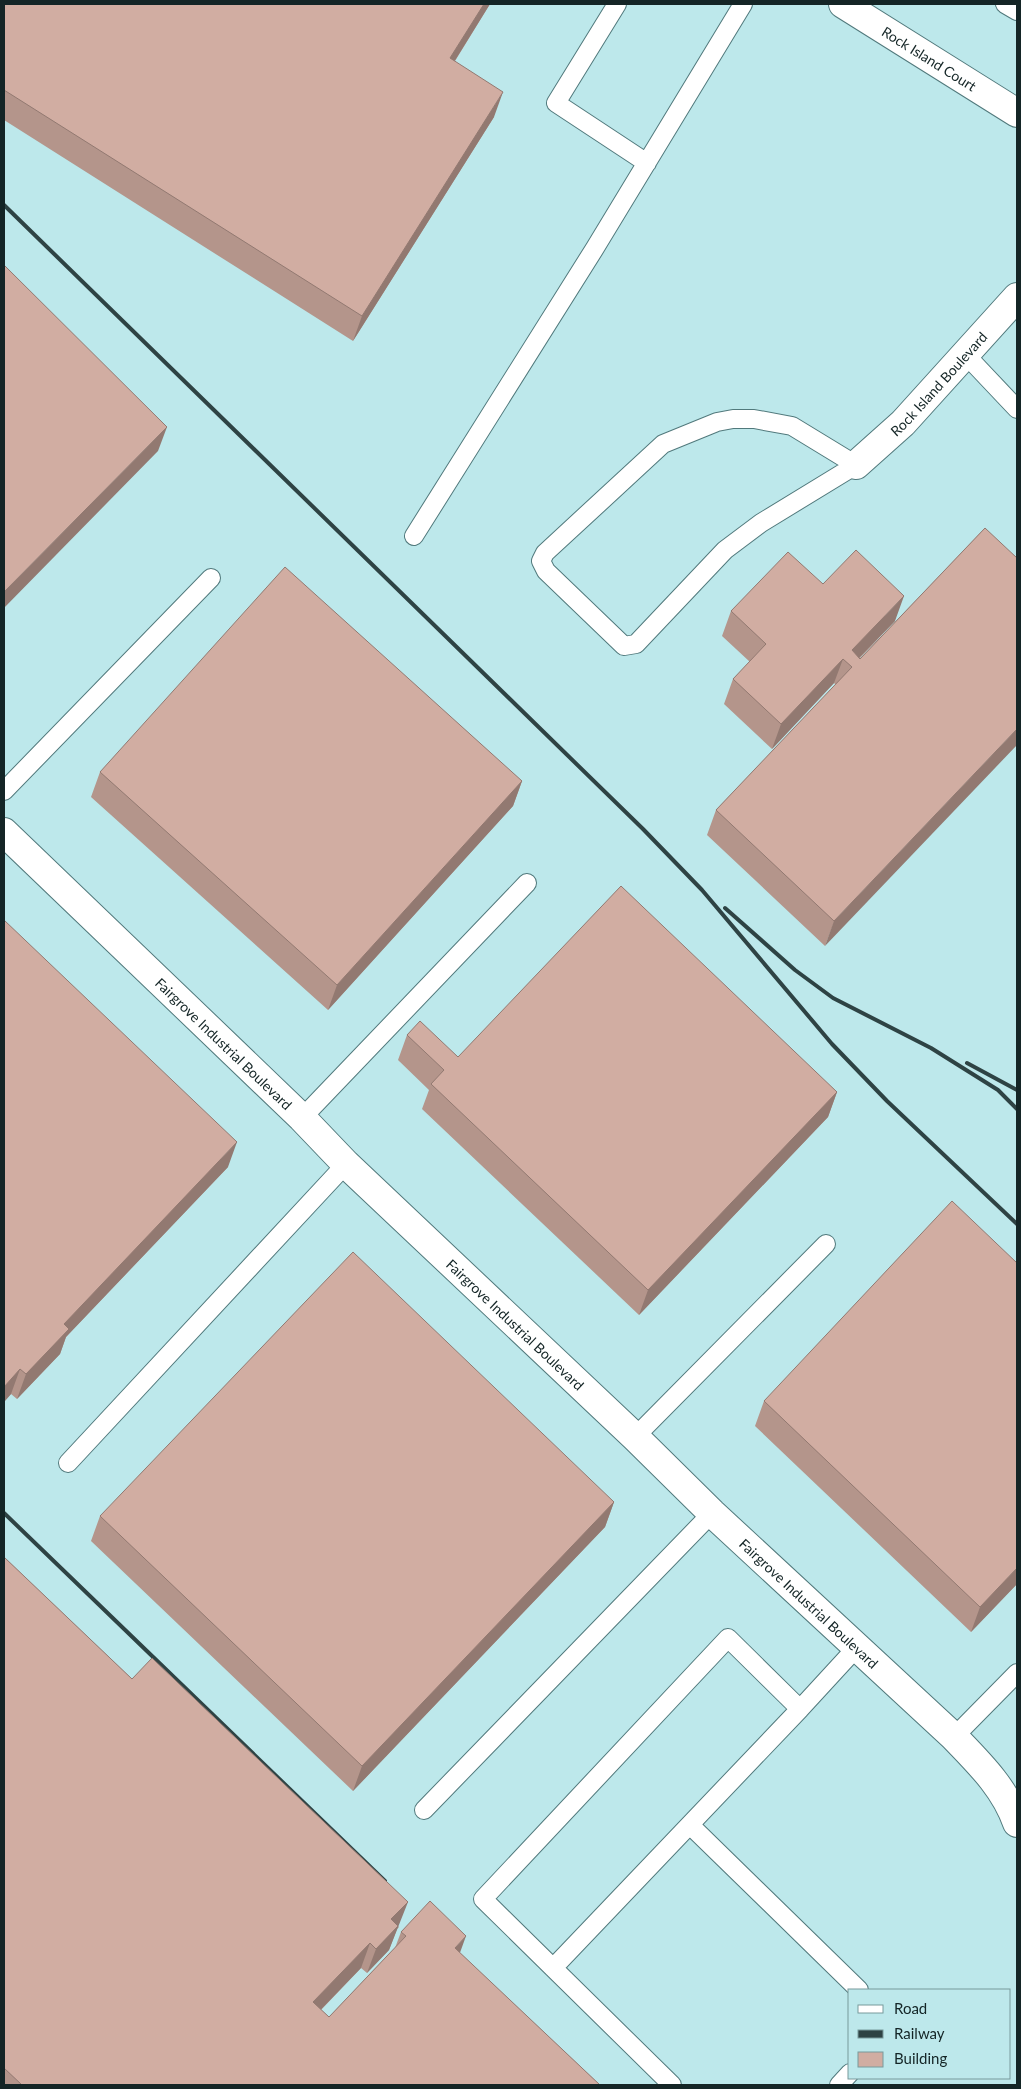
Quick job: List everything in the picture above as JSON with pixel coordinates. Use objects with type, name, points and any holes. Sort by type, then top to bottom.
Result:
[{"type":"street","name":"Rock Island Court","points":[[843,4],[1017,113]]},
{"type":"street","name":"Rock Island Boulevard","points":[[856,465],[903,422],[1017,297]]},
{"type":"street","name":"Fairgrove Industrial Boulevard","points":[[4,832],[302,1118],[346,1164],[635,1437],[712,1513],[954,1737],[990,1775],[1011,1805],[1017,1823]]},
{"type":"lane","points":[[617,4],[556,103],[647,163]]},
{"type":"lane","points":[[414,536],[647,163],[743,4]]},
{"type":"lane","points":[[1006,4],[1017,11]]},
{"type":"lane","points":[[965,354],[1017,408]]},
{"type":"lane","points":[[733,418],[754,418],[792,426],[856,465],[761,523],[725,550],[636,644],[630,646],[624,646],[546,571],[541,561],[545,553],[663,444],[717,422],[733,418]]},
{"type":"lane","points":[[4,791],[211,578]]},
{"type":"lane","points":[[302,1118],[527,883]]},
{"type":"lane","points":[[68,1463],[346,1164]]},
{"type":"lane","points":[[635,1437],[826,1244]]},
{"type":"lane","points":[[424,1810],[712,1513]]},
{"type":"lane","points":[[672,2085],[483,1899],[728,1638],[800,1709]]},
{"type":"lane","points":[[553,1968],[857,1647]]},
{"type":"lane","points":[[954,1737],[1017,1673]]},
{"type":"lane","points":[[690,1825],[858,1989]]},
{"type":"lane","points":[[839,2085],[848,2076]]},
{"type":"building","points":[[4,4],[484,4],[450,58],[503,92],[362,316],[4,90]]},
{"type":"building","points":[[4,265],[167,427],[4,592]]},
{"type":"building","points":[[985,528],[1017,558],[1017,729],[834,921],[716,810],[852,667],[843,659],[781,724],[733,679],[766,644],[731,611],[788,552],[823,584],[856,550],[904,596],[852,650],[860,659]]},
{"type":"building","points":[[285,567],[522,781],[337,985],[100,772]]},
{"type":"building","points":[[621,886],[837,1092],[648,1290],[431,1084],[444,1070],[407,1035],[420,1021],[458,1057]]},
{"type":"building","points":[[4,920],[237,1142],[64,1324],[69,1329],[26,1374],[20,1369],[4,1387]]},
{"type":"building","points":[[952,1201],[1017,1263],[1017,1568],[980,1607],[764,1401]]},
{"type":"building","points":[[353,1252],[614,1502],[362,1766],[100,1516]]},
{"type":"building","points":[[4,1557],[132,1679],[152,1658],[408,1902],[391,1919],[398,1926],[376,1949],[370,1943],[313,2002],[329,2017],[406,1936],[401,1932],[430,1901],[466,1936],[455,1948],[600,2085],[22,2085],[4,2068]]},
{"type":"railway","points":[[4,205],[643,829],[702,890],[832,1044],[887,1101],[1017,1224]]},
{"type":"railway","points":[[725,908],[795,970],[833,998],[931,1048],[998,1090],[1017,1109]]},
{"type":"railway","points":[[967,1063],[1017,1090]]},
{"type":"railway","points":[[4,1513],[385,1881]]}]
